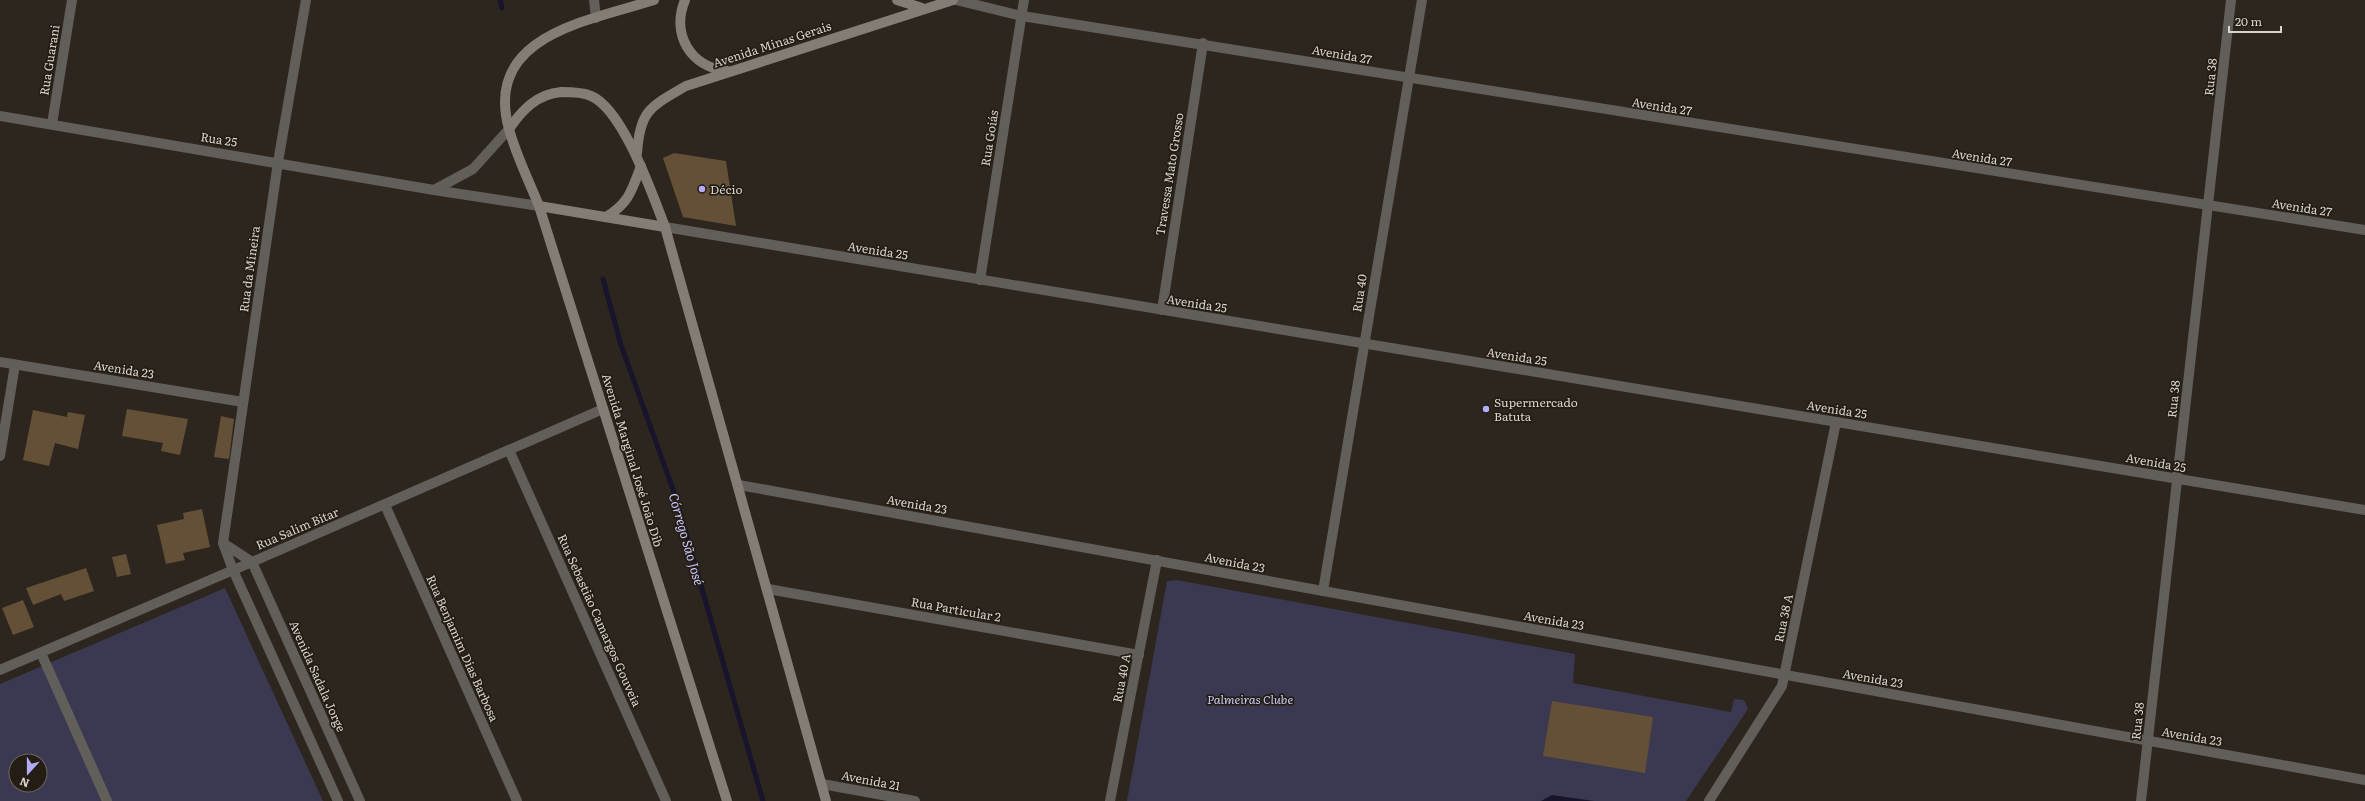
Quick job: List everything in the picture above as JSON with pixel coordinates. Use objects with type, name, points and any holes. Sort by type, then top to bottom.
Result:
[{"type":"main road","points":[[509,129],[505,109],[507,79],[521,56],[540,40],[596,18],[654,0]]},
{"type":"main road","points":[[685,0],[680,11],[679,26],[683,41],[690,54],[702,64],[716,70],[730,71]]},
{"type":"main road","points":[[897,0],[910,6],[924,8]]},
{"type":"main road","name":"Avenida Minas Gerais","points":[[637,153],[639,129],[651,107],[686,86],[924,8],[954,0]]},
{"type":"main road","points":[[509,129],[529,105],[549,93],[569,92],[592,96],[606,108],[637,153],[665,227],[739,485],[826,801]]},
{"type":"main road","name":"Avenida Marginal José João Dib","points":[[509,129],[539,206],[727,801]]},
{"type":"main road","points":[[606,217],[621,207],[631,191],[642,166]]},
{"type":"main road","points":[[539,206],[665,227]]},
{"type":"street","name":"Rua Guarani","points":[[52,124],[72,0]]},
{"type":"street","name":"Rua da Mineira","points":[[233,570],[223,543],[278,162],[306,0]]},
{"type":"street","points":[[594,0],[596,18]]},
{"type":"street","name":"Avenida 27","points":[[954,0],[1022,16],[1202,43],[1408,78],[2365,230]]},
{"type":"street","name":"Rua Goiás","points":[[980,280],[1024,0]]},
{"type":"street","name":"Rua 40","points":[[1323,591],[1422,0]]},
{"type":"street","name":"Rua 38","points":[[2141,801],[2231,0]]},
{"type":"street","name":"Travessa Mato Grosso","points":[[1162,310],[1202,43]]},
{"type":"street","name":"Rua 25","points":[[0,116],[278,162],[434,190],[539,206]]},
{"type":"street","points":[[434,190],[473,168],[509,129]]},
{"type":"street","name":"Avenida 25","points":[[665,227],[2365,510]]},
{"type":"street","name":"Avenida 23","points":[[0,362],[243,402]]},
{"type":"street","points":[[0,456],[15,365]]},
{"type":"street","name":"Rua Salim Bitar","points":[[0,670],[385,505],[603,409]]},
{"type":"street","name":"Rua 38 A","points":[[1709,801],[1782,686],[1836,422]]},
{"type":"street","name":"Rua Sebastião Camargos Gouveia","points":[[509,450],[666,801]]},
{"type":"street","name":"Avenida 23","points":[[739,485],[2365,780]]},
{"type":"street","name":"Rua Benjamim Dias Barbosa","points":[[385,505],[517,801]]},
{"type":"street","points":[[223,543],[252,562]]},
{"type":"street","name":"Rua 40 A","points":[[1110,801],[1157,560]]},
{"type":"street","name":"Avenida Sadala Jorge","points":[[252,562],[360,801]]},
{"type":"street","points":[[233,570],[338,801]]},
{"type":"street","name":"Rua Particular 2","points":[[768,589],[1139,655]]},
{"type":"street","points":[[41,652],[107,801]]},
{"type":"street","name":"Avenida 21","points":[[822,784],[915,801]]},
{"type":"green space","name":"Palmeiras Clube","points":[[1177,580],[1575,654],[1573,683],[1731,712],[1734,699],[1744,700],[1748,709],[1686,801],[1127,801],[1167,581]]},
{"type":"green space","points":[[225,588],[323,801],[0,801],[0,684]]},
{"type":"shaded area","points":[[1552,795],[1594,801],[1541,801]]},
{"type":"building","name":"Décio","points":[[674,153],[726,161],[736,226],[683,217],[663,158]]},
{"type":"building","points":[[127,409],[188,419],[180,455],[161,451],[163,443],[122,436]]},
{"type":"building","points":[[33,410],[67,417],[68,412],[85,415],[78,449],[55,443],[49,466],[23,460]]},
{"type":"building","points":[[221,416],[234,419],[229,459],[214,457]]},
{"type":"building","points":[[202,509],[210,547],[183,553],[185,560],[166,564],[157,525],[184,519],[183,513]]},
{"type":"building","points":[[126,554],[131,574],[117,577],[112,557]]},
{"type":"building","points":[[86,568],[94,591],[64,601],[61,594],[33,605],[26,588]]},
{"type":"building","points":[[23,600],[34,627],[13,635],[2,608]]},
{"type":"building","points":[[1552,701],[1653,717],[1645,773],[1543,756]]},
{"type":"waterway","name":"Córrego São José","points":[[500,0],[502,8]]},
{"type":"waterway","name":"Córrego São José","points":[[603,279],[621,345],[675,495],[763,801]]},
{"type":"place","name":"Décio","points":[[702,189]]},
{"type":"place","name":"Supermercado Batuta","points":[[1486,409]]}]
